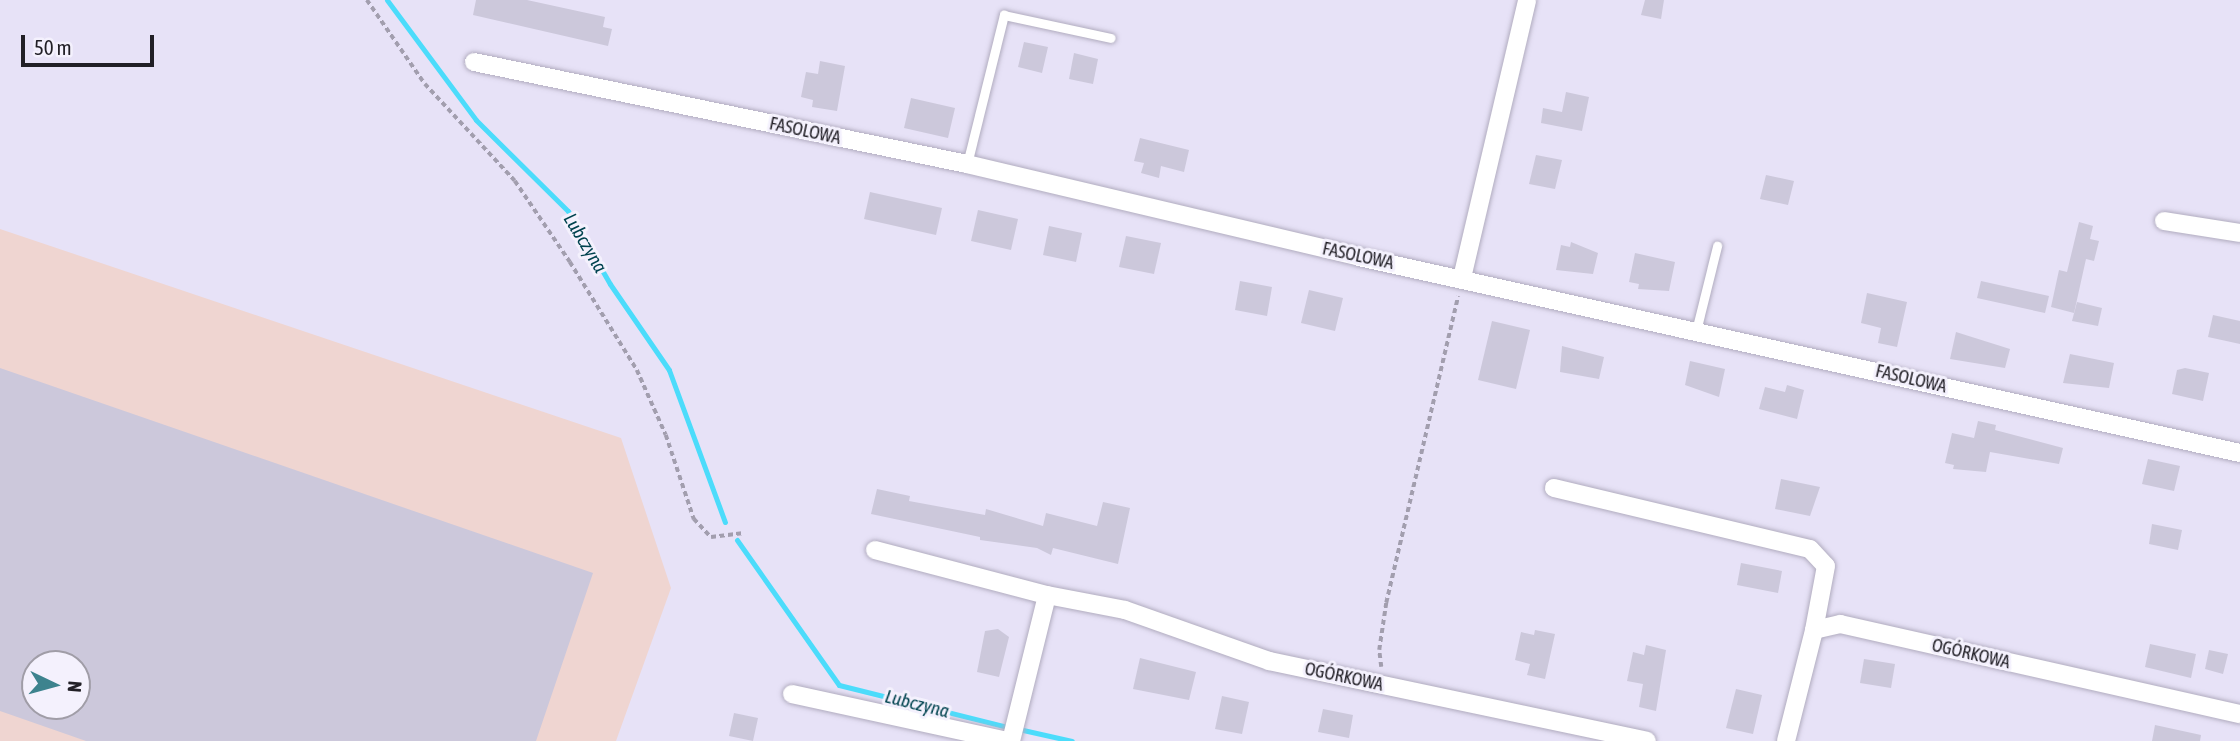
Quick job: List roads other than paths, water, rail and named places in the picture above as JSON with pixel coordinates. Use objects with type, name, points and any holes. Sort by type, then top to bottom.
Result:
[{"type":"street","points":[[1462,278],[1527,0]]},
{"type":"street","name":"FASOLOWA","points":[[474,62],[967,164],[2240,453]]},
{"type":"street","points":[[2164,221],[2240,233]]},
{"type":"street","points":[[1555,488],[1810,550],[1826,566],[1814,630],[1786,741]]},
{"type":"street","name":"OGÓRKOWA","points":[[875,550],[1047,595],[1125,610],[1269,661],[1647,741]]},
{"type":"street","points":[[792,694],[1009,741],[1047,595]]},
{"type":"street","name":"OGÓRKOWA","points":[[1814,630],[1840,624],[2240,714]]},
{"type":"lane","points":[[967,164],[1004,15],[1111,38]]},
{"type":"lane","points":[[1696,331],[1717,246]]},
{"type":"waterway","name":"Lubczyna","points":[[387,0],[476,120],[568,211],[610,284],[669,370],[725,522]]},
{"type":"waterway","name":"Lubczyna","points":[[737,540],[839,685],[1004,726]]},
{"type":"waterway","name":"Lubczyna","points":[[1023,730],[1072,741]]}]
